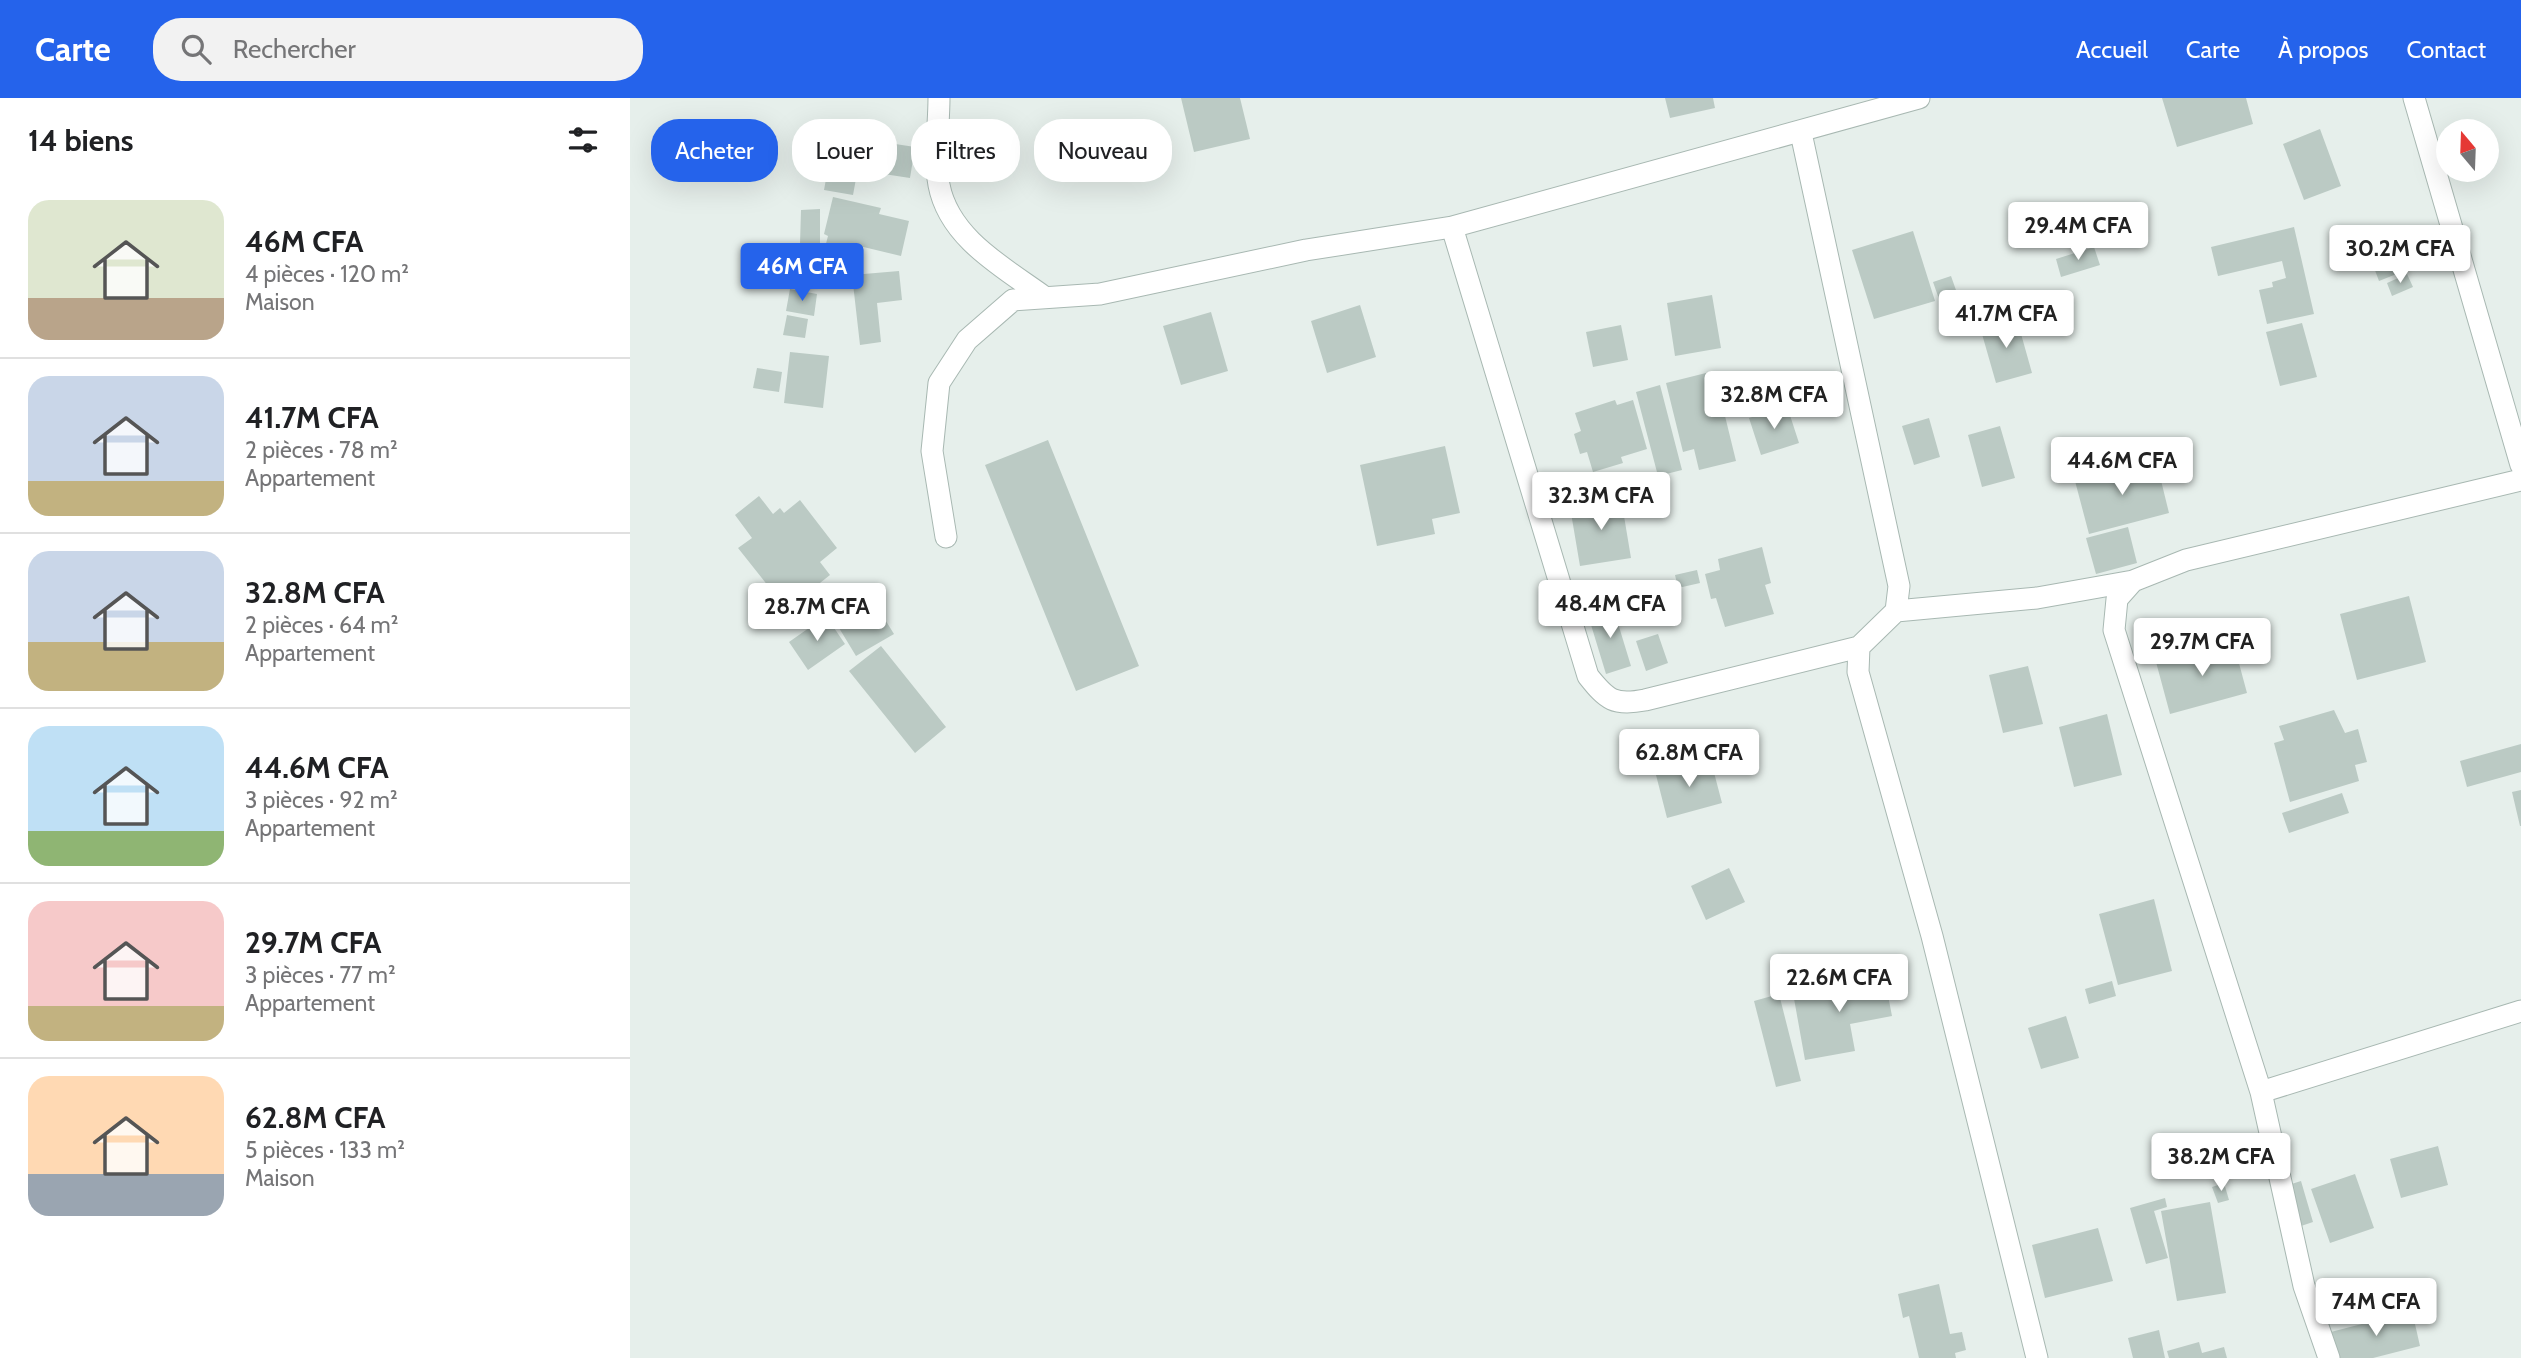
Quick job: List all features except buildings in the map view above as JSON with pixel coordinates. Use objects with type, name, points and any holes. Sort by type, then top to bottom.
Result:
[{"type":"street","points":[[939,98],[939,185],[956,225],[982,251],[1043,296]]},
{"type":"street","points":[[946,537],[932,451],[939,383],[967,340],[1013,300],[1100,294],[1306,250],[1452,227],[1801,133],[1919,98]]},
{"type":"street","points":[[2414,98],[2521,465]]},
{"type":"street","points":[[1452,227],[1588,676],[1605,698],[1627,703],[1645,700],[1859,647],[1896,611],[1899,586],[1801,133]]},
{"type":"street","points":[[1896,611],[2037,598],[2133,581],[2186,560],[2521,480]]},
{"type":"street","points":[[2133,581],[2117,599],[2114,630],[2261,1092],[2304,1286],[2329,1358]]},
{"type":"street","points":[[1859,647],[1858,672],[1933,936],[2037,1358]]},
{"type":"street","points":[[2261,1092],[2521,1011]]}]
